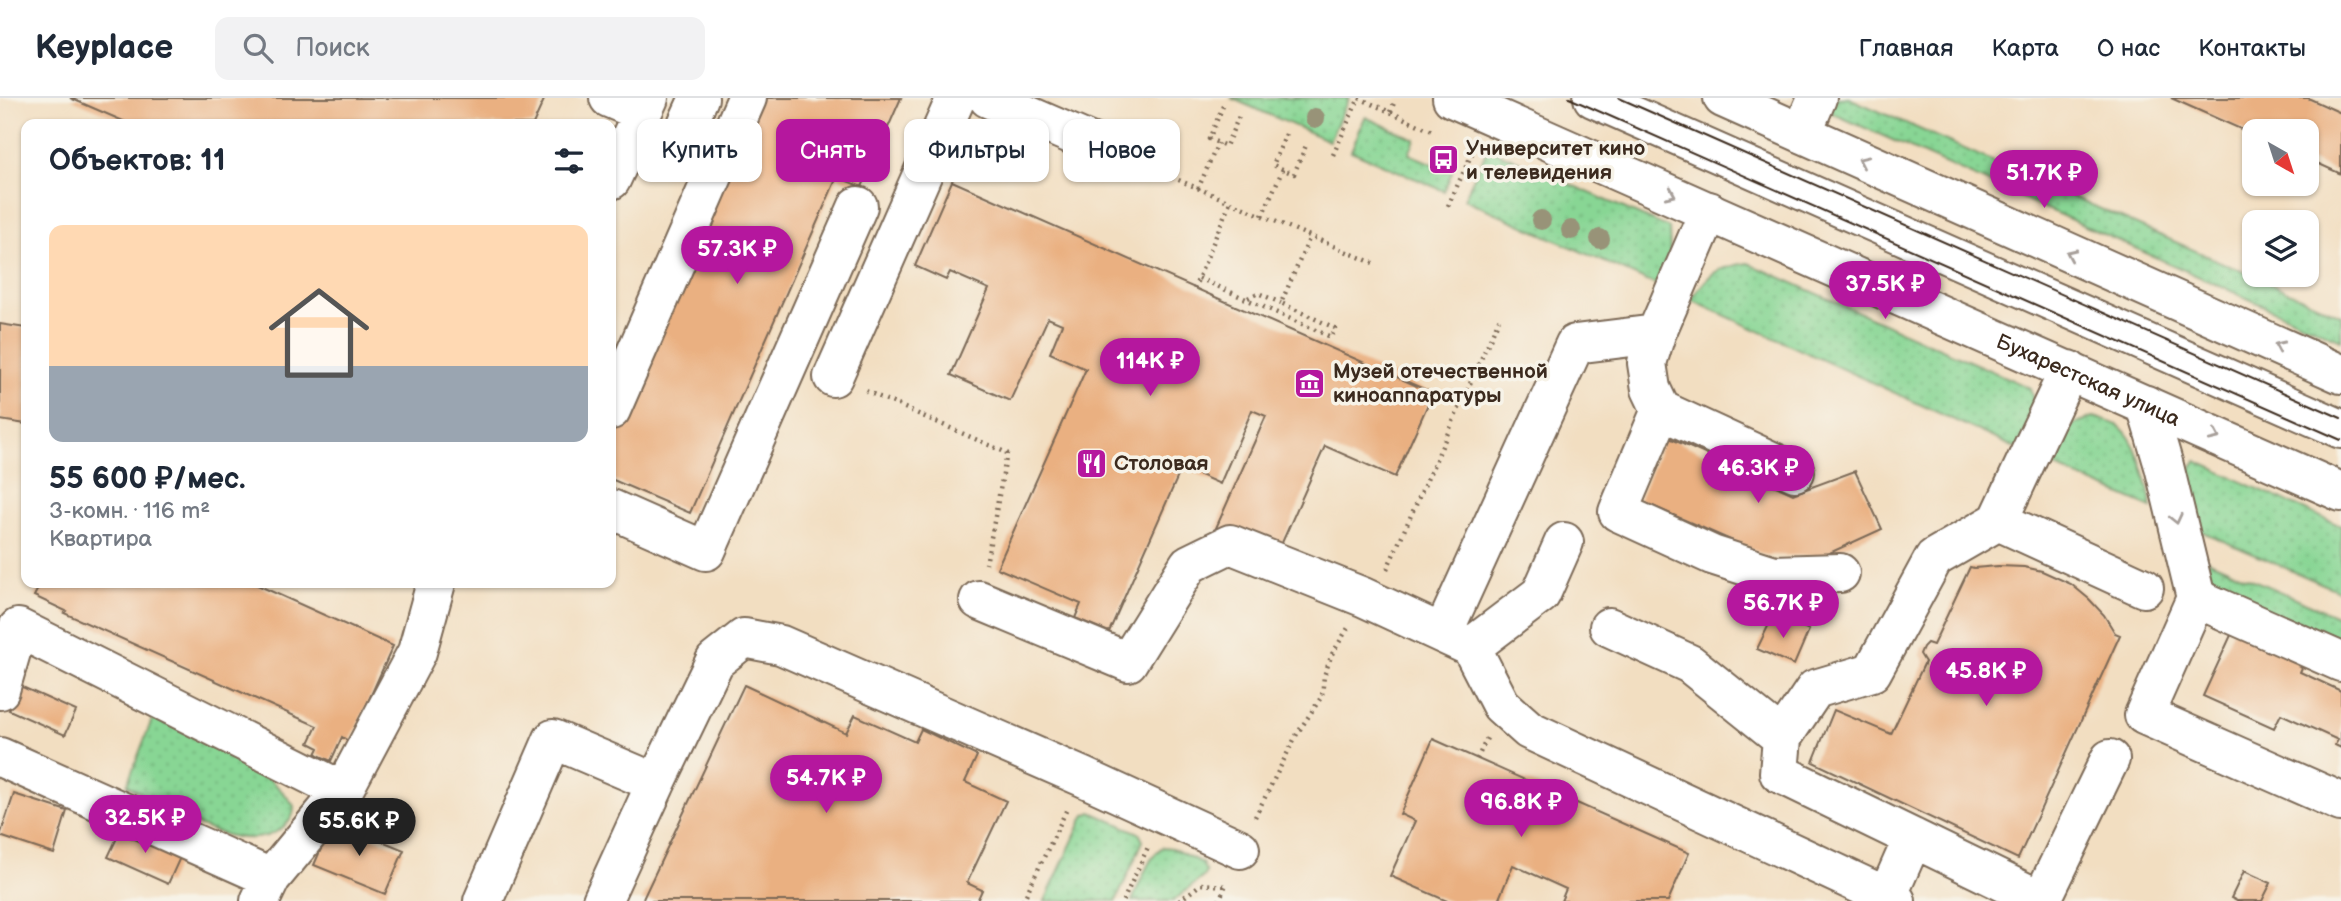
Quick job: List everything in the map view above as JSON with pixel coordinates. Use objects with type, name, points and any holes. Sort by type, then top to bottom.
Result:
[{"type":"main road","points":[[689,119],[699,98]]},
{"type":"main road","points":[[616,399],[747,98]]},
{"type":"main road","points":[[833,377],[956,98]]},
{"type":"main road","points":[[988,98],[1063,131]]},
{"type":"main road","name":"Бухарестская улица","points":[[1452,98],[2341,492]]},
{"type":"main road","points":[[1593,98],[2341,429]]},
{"type":"main road","points":[[1723,98],[2341,374]]},
{"type":"main road","points":[[1802,133],[1818,98]]},
{"type":"main road","points":[[616,162],[633,103]]},
{"type":"main road","points":[[616,511],[706,551],[858,206]]},
{"type":"main road","points":[[1709,211],[1656,334],[1647,363],[1651,389],[1661,410],[1795,472]]},
{"type":"main road","points":[[1457,640],[1575,344],[1656,334]]},
{"type":"main road","points":[[2069,370],[1998,521],[1934,558],[1872,672],[1815,689],[1782,738],[1779,773],[2042,900],[2110,759]]},
{"type":"main road","points":[[2146,405],[2164,466],[2196,598],[2144,715],[2341,802]]},
{"type":"main road","points":[[1661,410],[1618,512],[1712,555],[1774,575],[1840,573]]},
{"type":"main road","points":[[1998,521],[2144,588]]},
{"type":"main road","points":[[1457,640],[1541,594],[1564,542]]},
{"type":"main road","points":[[979,600],[1128,662],[1189,564],[1230,544],[1457,640],[1501,705],[1529,730],[1892,899],[1913,838]]},
{"type":"main road","points":[[0,757],[266,889],[343,791],[418,652],[435,588]]},
{"type":"main road","points":[[2196,598],[2341,662]]},
{"type":"main road","points":[[1609,627],[1690,664],[1782,738]]},
{"type":"main road","points":[[0,690],[18,628],[343,791]]},
{"type":"main road","points":[[602,901],[715,661],[744,638],[781,645],[1240,849]]},
{"type":"main road","points":[[483,901],[553,739],[656,783]]},
{"type":"path","points":[[1333,155],[1359,98],[1438,133]]},
{"type":"path","points":[[1390,112],[1395,101]]},
{"type":"path","points":[[1223,106],[1209,139],[1226,146],[1240,114]]},
{"type":"path","points":[[1286,134],[1273,165],[1294,174],[1307,143]]},
{"type":"path","points":[[1198,189],[1218,143]]},
{"type":"path","points":[[1448,206],[1474,149],[1462,144]]},
{"type":"path","points":[[1262,216],[1283,169]]},
{"type":"path","points":[[1180,181],[1373,263]]},
{"type":"path","points":[[1195,289],[1230,202]]},
{"type":"path","points":[[1281,303],[1310,237]]},
{"type":"path","points":[[1199,278],[1331,337],[1335,328],[1258,293],[1248,299]]},
{"type":"path","points":[[1219,901],[1240,849],[1290,746],[1321,696],[1324,676],[1332,654],[1349,627],[1372,602],[1499,319]]},
{"type":"path","points":[[833,377],[1007,453],[979,600]]},
{"type":"path","points":[[1023,901],[1083,777]]},
{"type":"path","points":[[1123,901],[1164,814]]},
{"type":"path","points":[[1179,901],[1201,884],[1226,886]]},
{"type":"green space","points":[[1231,98],[1349,98],[1329,141]]},
{"type":"green space","points":[[1833,98],[1849,98],[2242,271],[2242,287],[2278,287],[2341,315],[2341,340],[1827,111]]},
{"type":"green space","points":[[1365,117],[1415,139],[1409,154],[1452,172],[1444,191],[1351,151]]},
{"type":"green space","points":[[1488,148],[1669,228],[1670,253],[1658,286],[1464,199]]},
{"type":"green space","points":[[1748,263],[2030,388],[2034,403],[2020,450],[1691,300],[1714,273]]},
{"type":"green space","points":[[2094,417],[2111,422],[2127,434],[2142,464],[2152,508],[2046,463],[2063,432]]},
{"type":"green space","points":[[2196,461],[2341,526],[2341,592],[2198,530],[2188,485],[2188,476]]},
{"type":"green space","points":[[2205,559],[2341,618],[2341,649],[2221,593],[2212,581]]},
{"type":"green space","points":[[153,717],[211,743],[266,776],[294,806],[289,821],[282,828],[265,836],[245,838],[225,834],[182,817],[127,785]]},
{"type":"green space","points":[[1091,812],[1139,833],[1143,841],[1116,901],[1045,901],[1082,820]]},
{"type":"green space","points":[[1163,847],[1172,848],[1202,863],[1206,872],[1173,901],[1132,901],[1149,863]]},
{"type":"building","points":[[70,98],[544,100],[535,119],[118,119]]},
{"type":"building","points":[[756,98],[901,98],[890,123],[890,119],[776,119],[776,182],[835,182],[690,513],[616,481],[616,416],[719,182],[762,182],[762,119],[747,119]]},
{"type":"building","points":[[2171,98],[2308,98],[2341,113],[2341,174],[2319,164],[2319,119],[2242,119],[2242,130]]},
{"type":"building","points":[[850,182],[864,182],[862,187]]},
{"type":"building","points":[[952,182],[954,182],[1433,393],[1395,477],[1325,446],[1277,554],[1216,528],[1266,416],[1252,410],[1220,484],[1182,467],[1109,632],[1075,618],[1081,604],[997,568],[1086,369],[1050,353],[1062,324],[1048,318],[1010,401],[951,375],[989,289],[950,272],[946,280],[915,266]]},
{"type":"building","points":[[0,324],[21,327],[21,423],[0,420]]},
{"type":"building","points":[[1665,436],[1793,494],[1855,471],[1882,529],[1823,556],[1765,555],[1639,500]]},
{"type":"building","points":[[1998,566],[2042,571],[2071,584],[2089,599],[2104,615],[2115,633],[2120,635],[2018,859],[1813,762],[1834,710],[1891,734],[1925,662],[1920,654],[1923,647],[1927,643],[1933,645],[1970,567]]},
{"type":"building","points":[[38,588],[264,588],[393,646],[350,742],[342,737],[331,761],[316,754],[319,748],[309,743],[317,726],[64,613],[66,611],[34,596]]},
{"type":"building","points":[[1774,614],[1809,630],[1794,665],[1757,649]]},
{"type":"building","points":[[2237,622],[2308,654],[2300,672],[2341,691],[2341,748],[2335,745],[2338,740],[2281,714],[2274,728],[2203,696]]},
{"type":"building","points":[[744,685],[846,733],[855,715],[915,742],[921,729],[977,756],[965,782],[1006,801],[967,883],[982,890],[977,901],[642,901]]},
{"type":"building","points":[[20,686],[76,711],[65,735],[9,710]]},
{"type":"building","points":[[1433,739],[1689,853],[1668,901],[1561,901],[1566,889],[1513,865],[1498,901],[1447,901],[1390,876],[1415,821],[1400,814]]},
{"type":"building","points":[[14,794],[67,811],[54,854],[0,836]]},
{"type":"building","points":[[333,821],[404,850],[385,894],[314,865]]},
{"type":"building","points":[[122,827],[182,853],[168,884],[108,857]]},
{"type":"building","points":[[2244,871],[2271,883],[2262,901],[2237,901],[2231,898]]},
{"type":"tram line","points":[[1569,98],[2341,440]]},
{"type":"tram line","points":[[1619,98],[2341,418]]},
{"type":"place","name":"Университет кино и телевидения","points":[[1443,160]]},
{"type":"place","name":"Музей отечественной киноаппаратуры","points":[[1310,383]]},
{"type":"place","name":"Столовая","points":[[1091,463]]}]
